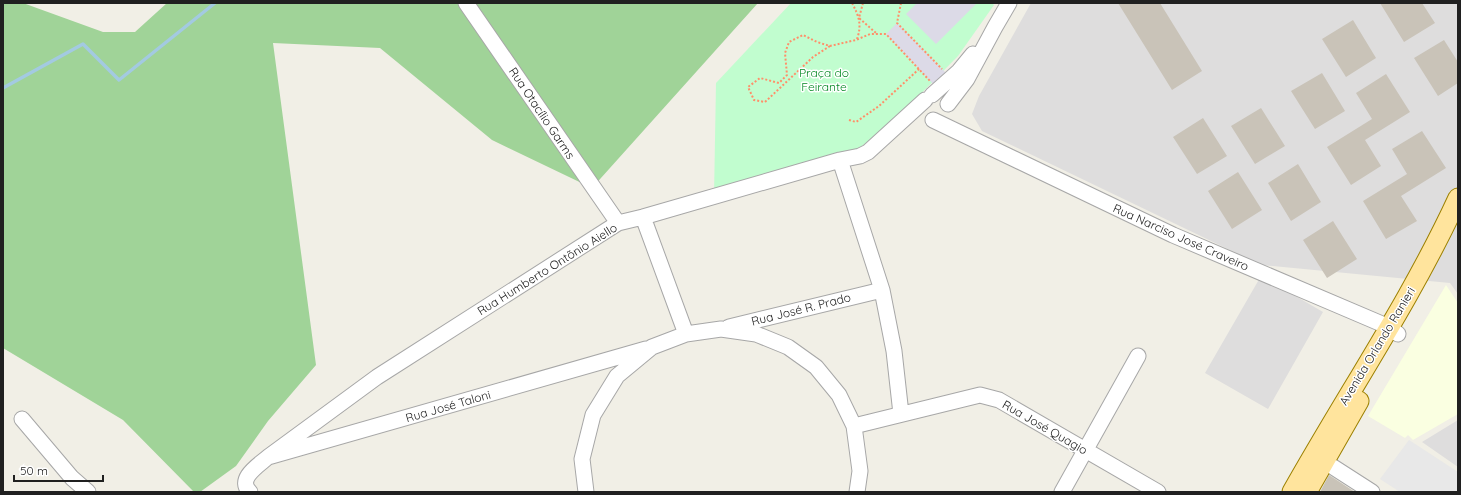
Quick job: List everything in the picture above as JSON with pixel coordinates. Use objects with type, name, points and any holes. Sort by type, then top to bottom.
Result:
[{"type":"main road","name":"Avenida Orlando Ranieri","points":[[1417,289],[1458,198]]},
{"type":"main road","name":"Avenida Orlando Ranieri","points":[[1292,492],[1319,458],[1458,221]]},
{"type":"main road","name":"Avenida Orlando Ranieri","points":[[1307,492],[1319,458]]},
{"type":"street","name":"Rua Otacílio Garms","points":[[466,3],[592,188],[618,223]]},
{"type":"street","points":[[896,124],[930,119],[940,120],[946,116],[948,107],[967,79],[995,27],[1010,3]]},
{"type":"street","points":[[896,124],[959,71],[995,27]]},
{"type":"street","points":[[931,94],[939,95],[945,99],[948,107]]},
{"type":"street","points":[[930,119],[924,112],[923,106],[931,94]]},
{"type":"street","name":"Rua Narciso José Craveiro","points":[[948,107],[955,123],[966,136]]},
{"type":"street","name":"Rua Narciso José Craveiro","points":[[930,119],[1173,235],[1393,330]]},
{"type":"street","name":"Rua Humberto Ontõnio Aiello","points":[[268,457],[377,377],[618,223],[840,160],[860,156],[868,152],[896,124]]},
{"type":"street","points":[[840,160],[882,290],[894,350],[901,414]]},
{"type":"street","points":[[643,217],[686,334]]},
{"type":"street","name":"Rua José R. Prado","points":[[721,329],[882,290]]},
{"type":"street","points":[[586,492],[582,459],[593,415],[617,376],[652,347],[686,334],[721,329],[756,334],[788,347],[816,368],[839,395],[854,426],[860,471],[857,492]]},
{"type":"street","name":"Rua José Taloni","points":[[250,492],[246,481],[249,474],[268,457],[652,347]]},
{"type":"street","points":[[1062,492],[1138,356]]},
{"type":"street","name":"Rua José Quagio","points":[[854,426],[980,395],[999,400],[1158,492]]},
{"type":"street","points":[[22,419],[72,478],[88,492]]},
{"type":"street","points":[[1319,458],[1372,492]]},
{"type":"path","points":[[852,3],[859,18],[860,28],[856,40]]},
{"type":"path","points":[[859,18],[863,3]]},
{"type":"path","points":[[901,3],[897,22],[947,74]]},
{"type":"path","points":[[859,18],[877,34]]},
{"type":"path","points":[[830,46],[817,42],[803,35],[789,42],[785,53],[787,75],[779,83],[760,78],[748,87],[754,100],[765,102],[813,57],[830,46],[856,40],[870,34],[886,34],[919,69],[931,94]]},
{"type":"path","points":[[849,120],[856,122],[879,106],[919,69]]},
{"type":"shaded area","points":[[917,3],[977,3],[936,44],[906,14]]},
{"type":"shaded area","points":[[1031,3],[1458,3],[1458,294],[1450,283],[1261,265],[982,131],[972,114],[979,96]]},
{"type":"shaded area","points":[[897,23],[947,74],[935,86],[886,34]]},
{"type":"shaded area","points":[[1261,276],[1323,312],[1268,409],[1205,373]]},
{"type":"shaded area","points":[[1446,285],[1458,303],[1458,414],[1413,440],[1408,435],[1405,438],[1368,416]]},
{"type":"shaded area","points":[[1458,420],[1458,467],[1422,442]]},
{"type":"shaded area","points":[[1409,440],[1458,472],[1458,492],[1400,492],[1380,479]]},
{"type":"green space","points":[[3,3],[23,3],[103,32],[135,32],[167,3],[758,3],[592,188],[492,140],[380,48],[273,43],[316,365],[268,421],[236,466],[200,492],[194,492],[123,420],[3,348]]},
{"type":"green space","name":"Praça do Feirante","points":[[791,3],[992,3],[994,5],[958,56],[899,116],[857,150],[714,196],[716,83]]},
{"type":"building","points":[[1118,3],[1160,3],[1202,71],[1172,90]]},
{"type":"building","points":[[1380,3],[1422,3],[1435,23],[1404,42]]},
{"type":"building","points":[[1353,20],[1376,58],[1346,77],[1322,39]]},
{"type":"building","points":[[1444,40],[1458,62],[1458,83],[1438,96],[1414,58]]},
{"type":"building","points":[[1322,73],[1345,111],[1315,129],[1291,91]]},
{"type":"building","points":[[1386,74],[1410,112],[1365,140],[1381,166],[1351,185],[1327,147],[1372,119],[1356,93]]},
{"type":"building","points":[[1261,108],[1285,146],[1255,164],[1231,126]]},
{"type":"building","points":[[1203,118],[1227,156],[1197,174],[1173,137]]},
{"type":"building","points":[[1422,131],[1446,168],[1401,196],[1417,221],[1386,239],[1363,201],[1407,174],[1392,149]]},
{"type":"building","points":[[1298,164],[1321,202],[1291,221],[1268,183]]},
{"type":"building","points":[[1238,172],[1262,210],[1232,229],[1208,191]]},
{"type":"building","points":[[1333,221],[1357,259],[1327,278],[1303,240]]},
{"type":"building","points":[[1329,475],[1355,492],[1320,492]]},
{"type":"waterway","points":[[3,88],[83,44],[119,80],[215,3]]}]
